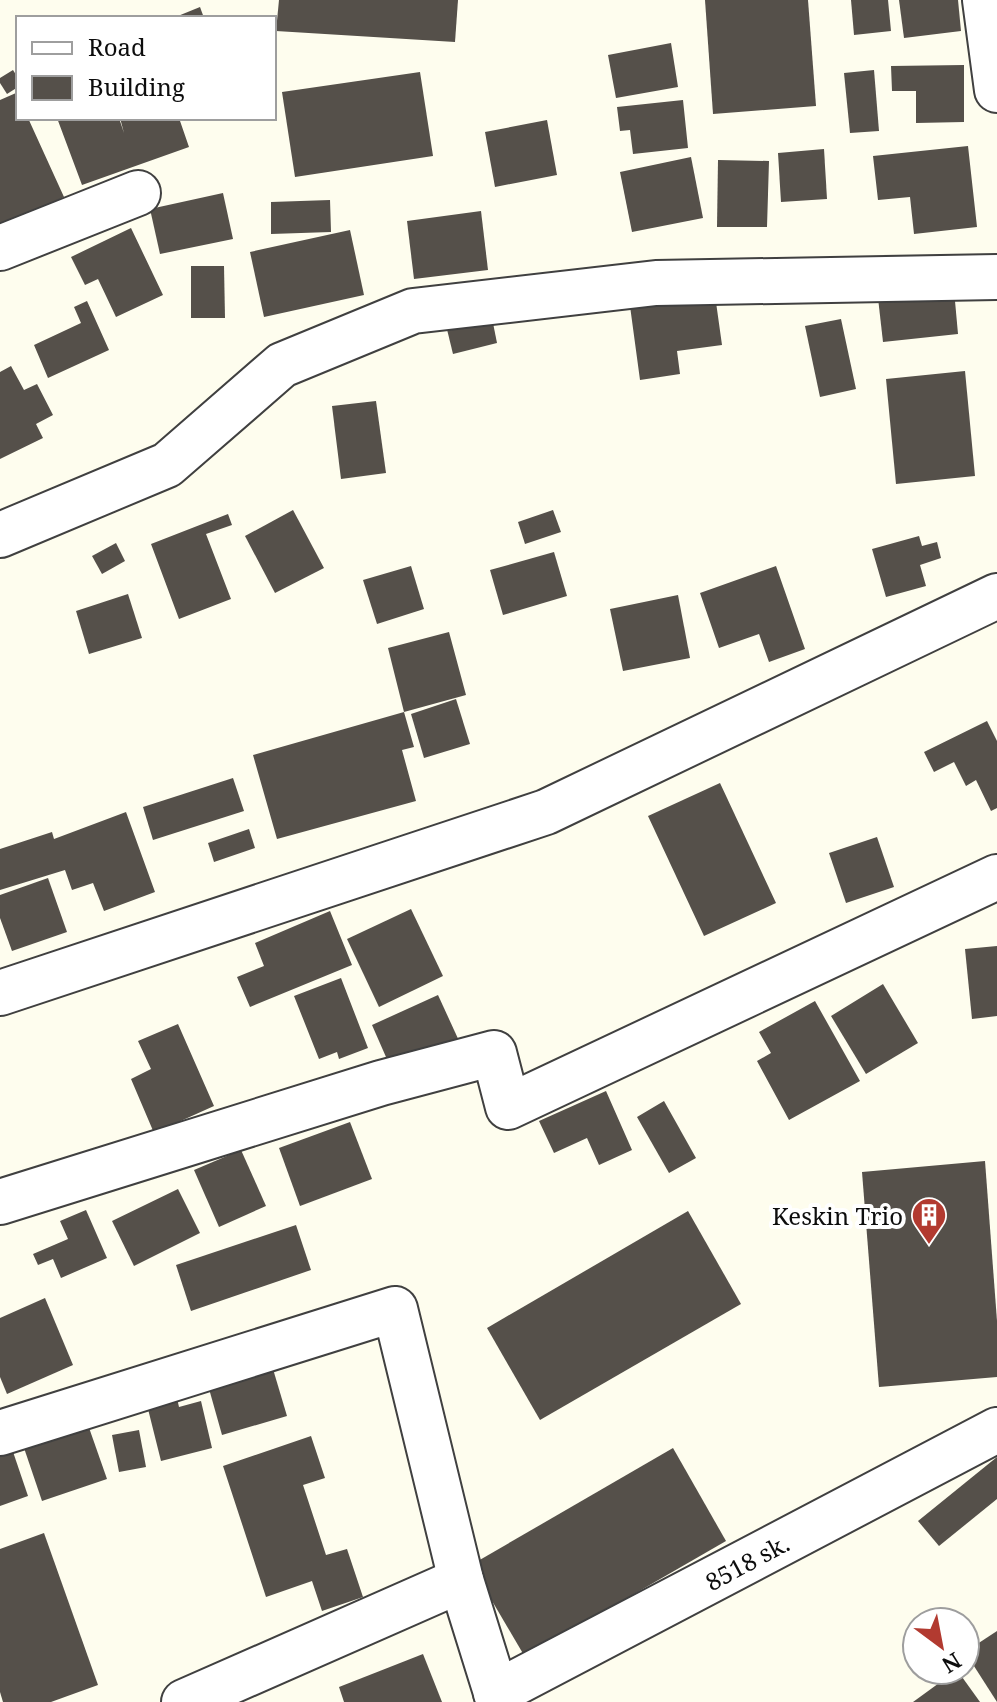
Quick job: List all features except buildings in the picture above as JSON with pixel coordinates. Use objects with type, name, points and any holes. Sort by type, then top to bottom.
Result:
[{"type":"street","points":[[985,0],[997,90]]},
{"type":"street","points":[[0,248],[138,193]]},
{"type":"street","points":[[0,535],[167,465],[282,365],[413,311],[656,283],[997,277]]},
{"type":"street","points":[[0,993],[546,812],[997,596]]},
{"type":"street","points":[[0,1202],[381,1083],[494,1053],[508,1107],[997,877]]},
{"type":"street","points":[[0,1433],[395,1309],[461,1580],[498,1698]]},
{"type":"street","name":"8518 sk.","points":[[498,1698],[997,1430]]},
{"type":"street","points":[[184,1702],[461,1580]]},
{"type":"place","name":"Keskin Trio","points":[[929,1246]]}]
